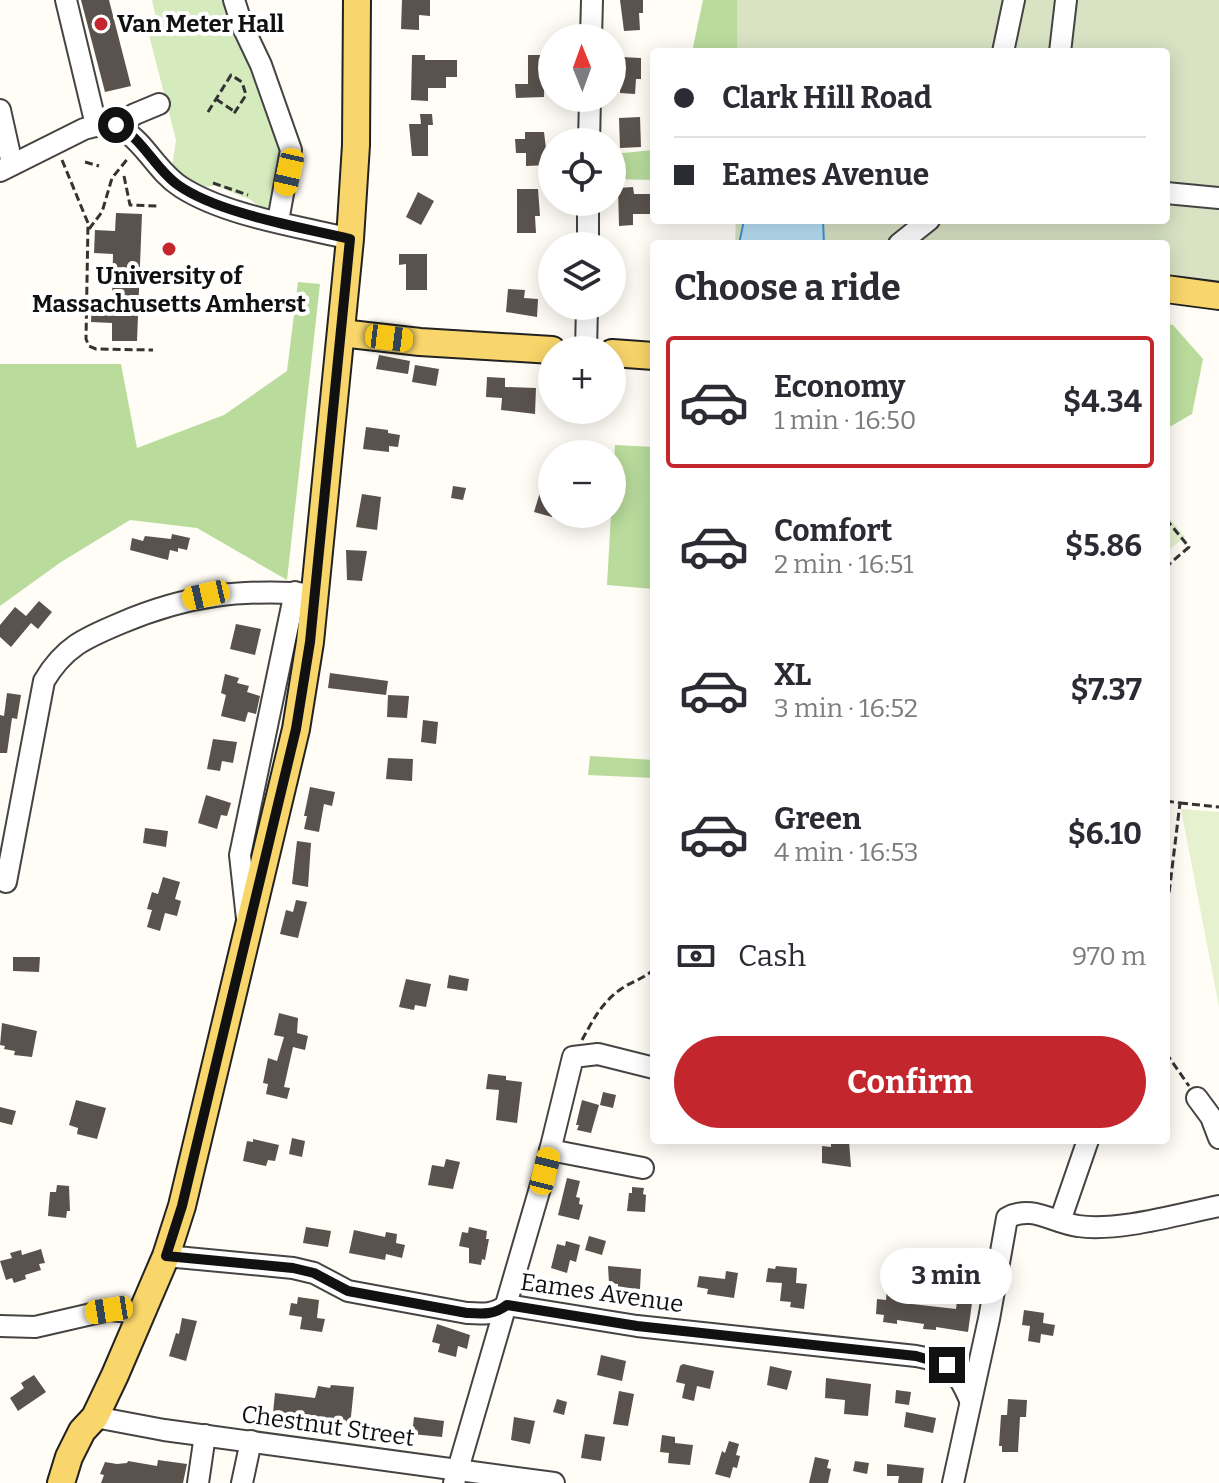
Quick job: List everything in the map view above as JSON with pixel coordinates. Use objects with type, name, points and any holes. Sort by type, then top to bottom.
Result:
[{"type":"main road","points":[[62,1483],[93,1436],[95,1417],[166,1256],[182,1206],[296,729],[310,642],[305,593],[341,333],[350,239],[356,145],[357,0]]},
{"type":"main road","points":[[1170,290],[1219,296]]},
{"type":"main road","points":[[341,333],[420,342],[538,349]]},
{"type":"main road","points":[[626,354],[650,356]]},
{"type":"street","points":[[66,0],[106,125]]},
{"type":"street","points":[[234,0],[291,150],[278,221]]},
{"type":"street","points":[[591,24],[592,0]]},
{"type":"street","points":[[1004,48],[1014,0]]},
{"type":"street","points":[[1060,48],[1066,0]]},
{"type":"street","points":[[0,110],[6,168],[159,104]]},
{"type":"street","points":[[106,125],[124,129],[164,174],[183,188],[224,206],[350,239]]},
{"type":"street","points":[[1170,193],[1219,198]]},
{"type":"street","points":[[904,240],[924,224]]},
{"type":"street","points":[[6,882],[35,720],[44,681],[55,662],[72,646],[97,633],[174,602],[206,595],[261,591],[305,593]]},
{"type":"street","points":[[456,1477],[507,1305],[573,1057],[585,1054],[611,1056],[650,1067]]},
{"type":"street","points":[[1197,1098],[1211,1117],[1219,1138]]},
{"type":"street","points":[[1060,1221],[1087,1144]]},
{"type":"street","points":[[550,1150],[643,1168]]},
{"type":"street","points":[[953,1483],[989,1319],[1007,1218],[1026,1212],[1079,1226],[1129,1223],[1219,1206]]},
{"type":"street","name":"Eames Avenue","points":[[166,1256],[293,1268],[314,1273],[348,1291],[467,1313],[484,1315],[507,1305],[637,1326],[929,1359],[955,1371],[970,1400]]},
{"type":"street","points":[[0,1326],[35,1327],[109,1310],[142,1313]]},
{"type":"street","name":"Chestnut Street","points":[[95,1417],[456,1477],[554,1483]]},
{"type":"street","points":[[198,1483],[205,1435]]},
{"type":"street","points":[[242,1483],[251,1441]]},
{"type":"path","points":[[208,112],[216,99],[231,75],[242,82],[246,95],[234,113],[216,99]]},
{"type":"path","points":[[88,231],[102,212],[112,178],[120,165],[140,146]]},
{"type":"path","points":[[62,160],[88,223],[86,339],[89,346],[96,349],[153,350]]},
{"type":"path","points":[[85,162],[99,166]]},
{"type":"path","points":[[124,176],[130,205],[157,206]]},
{"type":"path","points":[[212,183],[248,195]]},
{"type":"path","points":[[1170,524],[1189,547],[1170,564]]},
{"type":"path","points":[[1170,802],[1219,807]]},
{"type":"path","points":[[1170,885],[1180,803]]},
{"type":"path","points":[[573,1057],[598,1010],[621,989],[650,973]]},
{"type":"path","points":[[1170,1059],[1197,1098]]},
{"type":"green space","points":[[152,0],[230,0],[284,149],[274,205],[261,209],[251,200],[214,185],[197,186],[185,180],[172,167],[176,140],[149,35],[159,32]]},
{"type":"green space","points":[[703,0],[771,0],[810,48],[693,48]]},
{"type":"green space","points":[[737,0],[1219,0],[1219,281],[1170,276],[1170,240],[735,240],[736,224],[1170,224],[1170,48],[737,48]]},
{"type":"green space","points":[[650,150],[650,180],[626,179],[626,153]]},
{"type":"green space","points":[[298,282],[320,284],[287,580],[197,528],[130,520],[61,562],[0,606],[0,364],[121,364],[137,448],[224,415],[287,371]]},
{"type":"green space","points":[[1170,325],[1203,359],[1192,414],[1170,427]]},
{"type":"green space","points":[[626,446],[650,447],[650,589],[607,585],[610,528],[626,528]]},
{"type":"green space","points":[[1170,519],[1185,537],[1170,549]]},
{"type":"green space","points":[[590,756],[650,760],[650,778],[588,775]]},
{"type":"green space","points":[[1181,809],[1219,812],[1219,1007]]},
{"type":"water","points":[[743,224],[823,224],[824,240],[740,240]]},
{"type":"building","name":"Van Meter Hall","points":[[81,0],[109,0],[131,86],[105,92]]},
{"type":"building","points":[[402,0],[430,0],[430,16],[419,15],[419,30],[401,29]]},
{"type":"building","points":[[620,0],[643,0],[643,13],[639,13],[640,30],[626,31],[626,24],[623,24]]},
{"type":"building","points":[[412,55],[425,55],[425,60],[457,60],[457,77],[446,77],[446,88],[428,88],[428,101],[411,100]]},
{"type":"building","points":[[528,55],[538,55],[538,97],[516,98],[515,84],[528,84]]},
{"type":"building","points":[[626,57],[641,58],[641,79],[636,79],[635,94],[626,93]]},
{"type":"building","points":[[420,114],[432,114],[433,125],[428,125],[428,156],[412,156],[409,124],[421,124]]},
{"type":"building","points":[[640,117],[641,147],[626,148],[626,128],[619,128],[619,118]]},
{"type":"building","points":[[525,132],[538,132],[538,165],[526,166],[526,153],[516,153],[515,139],[525,139]]},
{"type":"building","points":[[626,187],[633,187],[634,194],[650,194],[650,214],[633,214],[633,225],[619,226],[619,216],[626,216]]},
{"type":"building","points":[[517,189],[538,189],[536,233],[517,233]]},
{"type":"building","points":[[418,192],[434,201],[421,225],[406,217]]},
{"type":"building","points":[[116,213],[142,214],[137,341],[112,341],[112,323],[91,322],[92,299],[112,299],[113,254],[94,253],[95,230],[115,231]]},
{"type":"building","points":[[399,254],[427,254],[427,290],[406,290],[406,264],[399,265]]},
{"type":"building","points":[[508,289],[525,290],[524,298],[538,299],[537,317],[506,312]]},
{"type":"building","points":[[379,355],[410,361],[408,374],[376,369]]},
{"type":"building","points":[[415,365],[439,369],[436,386],[412,382]]},
{"type":"building","points":[[487,377],[505,378],[505,387],[536,388],[535,414],[501,410],[502,398],[486,397]]},
{"type":"building","points":[[366,427],[400,435],[398,447],[389,446],[389,452],[363,449]]},
{"type":"building","points":[[453,486],[466,488],[463,500],[451,498]]},
{"type":"building","points":[[362,494],[381,497],[377,530],[356,527]]},
{"type":"building","points":[[172,534],[190,538],[187,550],[170,550],[168,560],[130,550],[132,538],[143,541],[145,536],[171,539]]},
{"type":"building","points":[[346,550],[367,551],[362,581],[347,580]]},
{"type":"building","points":[[39,601],[52,612],[38,629],[31,623],[11,647],[0,637],[0,625],[15,607],[26,616]]},
{"type":"building","points":[[236,624],[261,629],[255,655],[230,649]]},
{"type":"building","points":[[330,673],[388,681],[386,695],[328,688]]},
{"type":"building","points":[[225,674],[239,678],[237,683],[249,686],[247,692],[260,696],[256,714],[248,712],[245,722],[221,716],[226,695],[221,693]]},
{"type":"building","points":[[7,693],[21,695],[17,719],[12,718],[7,753],[0,753],[0,715],[4,716]]},
{"type":"building","points":[[388,695],[409,696],[407,718],[387,717]]},
{"type":"building","points":[[423,720],[438,722],[436,744],[421,742]]},
{"type":"building","points":[[213,739],[237,742],[233,763],[222,761],[220,771],[207,769]]},
{"type":"building","points":[[388,758],[413,759],[412,781],[386,779]]},
{"type":"building","points":[[310,787],[335,792],[332,806],[324,804],[319,832],[304,829]]},
{"type":"building","points":[[206,795],[231,803],[227,816],[221,815],[217,829],[198,823]]},
{"type":"building","points":[[145,828],[168,831],[166,847],[143,843]]},
{"type":"building","points":[[297,841],[311,843],[308,887],[292,884]]},
{"type":"building","points":[[163,877],[180,882],[175,899],[181,901],[177,916],[165,913],[160,931],[147,927],[152,910],[147,909],[152,892],[158,894]]},
{"type":"building","points":[[296,900],[307,902],[298,938],[280,934],[286,910],[293,912]]},
{"type":"building","points":[[13,957],[40,957],[39,972],[13,971]]},
{"type":"building","points":[[449,975],[469,979],[467,991],[447,988]]},
{"type":"building","points":[[406,979],[431,984],[426,1007],[415,1005],[414,1010],[399,1007]]},
{"type":"building","points":[[279,1013],[298,1018],[297,1033],[308,1036],[305,1050],[293,1047],[284,1087],[290,1088],[287,1099],[266,1094],[268,1084],[263,1083],[268,1058],[277,1061],[284,1037],[274,1035]]},
{"type":"building","points":[[2,1023],[37,1031],[32,1057],[14,1055],[15,1051],[0,1045]]},
{"type":"building","points":[[488,1074],[522,1082],[517,1123],[496,1120],[499,1090],[486,1089]]},
{"type":"building","points":[[603,1092],[616,1095],[613,1108],[600,1105]]},
{"type":"building","points":[[76,1100],[106,1108],[97,1139],[77,1134],[78,1128],[69,1125]]},
{"type":"building","points":[[582,1100],[599,1105],[591,1133],[577,1130]]},
{"type":"building","points":[[0,1107],[16,1111],[12,1125],[0,1122]]},
{"type":"building","points":[[292,1138],[305,1141],[302,1157],[289,1154]]},
{"type":"building","points":[[253,1139],[279,1145],[275,1161],[268,1160],[266,1166],[243,1161],[247,1141],[253,1142]]},
{"type":"building","points":[[831,1144],[849,1144],[851,1167],[822,1163],[822,1146],[831,1147]]},
{"type":"building","points":[[446,1159],[460,1162],[453,1189],[428,1185],[432,1165],[444,1167]]},
{"type":"building","points":[[567,1178],[580,1181],[576,1197],[583,1205],[579,1220],[558,1215]]},
{"type":"building","points":[[57,1185],[69,1186],[70,1211],[67,1211],[66,1218],[48,1216],[50,1192],[56,1192]]},
{"type":"building","points":[[632,1187],[644,1188],[645,1212],[627,1211]]},
{"type":"building","points":[[306,1227],[331,1231],[328,1247],[303,1243]]},
{"type":"building","points":[[469,1227],[487,1231],[486,1239],[489,1239],[481,1265],[469,1263],[469,1248],[459,1246],[462,1232],[468,1233]]},
{"type":"building","points":[[354,1230],[385,1237],[386,1232],[397,1234],[396,1243],[405,1245],[402,1258],[386,1254],[385,1260],[349,1253]]},
{"type":"building","points":[[589,1236],[606,1241],[602,1255],[585,1250]]},
{"type":"building","points":[[566,1241],[580,1245],[576,1262],[570,1260],[567,1273],[551,1268],[557,1244],[565,1246]]},
{"type":"building","points":[[41,1249],[45,1263],[39,1264],[41,1270],[25,1275],[26,1279],[14,1283],[12,1278],[6,1280],[0,1261],[12,1258],[10,1253],[21,1250],[22,1255]]},
{"type":"building","points":[[608,1266],[641,1269],[640,1289],[609,1283]]},
{"type":"building","points":[[776,1266],[797,1268],[796,1283],[807,1284],[804,1309],[790,1307],[791,1302],[780,1301],[782,1283],[766,1282],[768,1268],[775,1269]]},
{"type":"building","points":[[726,1271],[738,1273],[734,1298],[707,1294],[708,1289],[697,1287],[699,1276],[725,1279]]},
{"type":"building","points":[[887,1288],[904,1290],[903,1303],[956,1309],[957,1301],[972,1303],[968,1332],[936,1327],[936,1330],[923,1329],[924,1324],[897,1320],[897,1324],[883,1322],[884,1315],[876,1314],[877,1299],[886,1300]]},
{"type":"building","points":[[298,1297],[319,1300],[317,1318],[325,1319],[322,1332],[300,1329],[302,1317],[289,1315],[291,1303],[297,1304]]},
{"type":"building","points":[[1024,1310],[1044,1313],[1043,1323],[1055,1325],[1053,1336],[1041,1334],[1040,1343],[1028,1341],[1030,1326],[1022,1325]]},
{"type":"building","points":[[182,1318],[197,1321],[186,1361],[169,1356]]},
{"type":"building","points":[[437,1324],[470,1335],[467,1349],[458,1346],[456,1357],[438,1352],[440,1344],[432,1342]]},
{"type":"building","points":[[601,1355],[626,1361],[622,1381],[597,1375]]},
{"type":"building","points":[[683,1364],[714,1371],[710,1389],[697,1386],[694,1401],[682,1398],[685,1384],[676,1382]]},
{"type":"building","points":[[770,1366],[792,1371],[787,1390],[767,1385]]},
{"type":"building","points":[[34,1375],[46,1392],[18,1411],[10,1398],[24,1388],[21,1383]]},
{"type":"building","points":[[826,1378],[871,1384],[868,1416],[844,1414],[845,1400],[825,1398]]},
{"type":"building","points":[[331,1385],[354,1387],[350,1426],[330,1423],[331,1420],[273,1413],[275,1393],[315,1398],[318,1386],[330,1388]]},
{"type":"building","points":[[896,1390],[911,1392],[909,1405],[895,1403]]},
{"type":"building","points":[[619,1391],[634,1394],[628,1426],[613,1424]]},
{"type":"building","points":[[557,1399],[567,1402],[564,1415],[553,1412]]},
{"type":"building","points":[[1008,1399],[1027,1400],[1026,1417],[1020,1417],[1018,1452],[1002,1452],[1002,1446],[999,1446],[1001,1415],[1007,1415]]},
{"type":"building","points":[[906,1412],[936,1418],[933,1433],[904,1427]]},
{"type":"building","points":[[414,1417],[444,1421],[442,1437],[412,1434]]},
{"type":"building","points":[[514,1417],[535,1421],[530,1444],[511,1440]]},
{"type":"building","points":[[585,1434],[605,1437],[601,1461],[581,1458]]},
{"type":"building","points":[[662,1435],[675,1437],[675,1443],[693,1445],[690,1465],[668,1463],[669,1453],[660,1452]]},
{"type":"building","points":[[729,1441],[739,1444],[736,1455],[740,1456],[730,1478],[715,1474],[722,1451],[725,1453]]},
{"type":"building","points":[[815,1457],[829,1460],[828,1483],[809,1483]]},
{"type":"building","points":[[158,1460],[187,1464],[183,1483],[101,1483],[104,1475],[100,1474],[105,1462],[117,1464],[128,1461],[157,1466]]},
{"type":"building","points":[[855,1461],[869,1463],[867,1474],[853,1471]]},
{"type":"building","points":[[887,1464],[924,1468],[922,1483],[898,1483],[899,1476],[887,1476]]},
{"type":"place","name":"Van Meter Hall","points":[[101,24]]},
{"type":"place","name":"University of Massachusetts Amherst","points":[[169,249]]},
{"type":"route","points":[[116,125],[132,137],[164,174],[193,194],[224,206],[350,239],[310,642],[296,729],[182,1206],[166,1256],[293,1268],[319,1275],[348,1291],[467,1313],[484,1315],[507,1305],[637,1326],[916,1356],[947,1365]]}]
